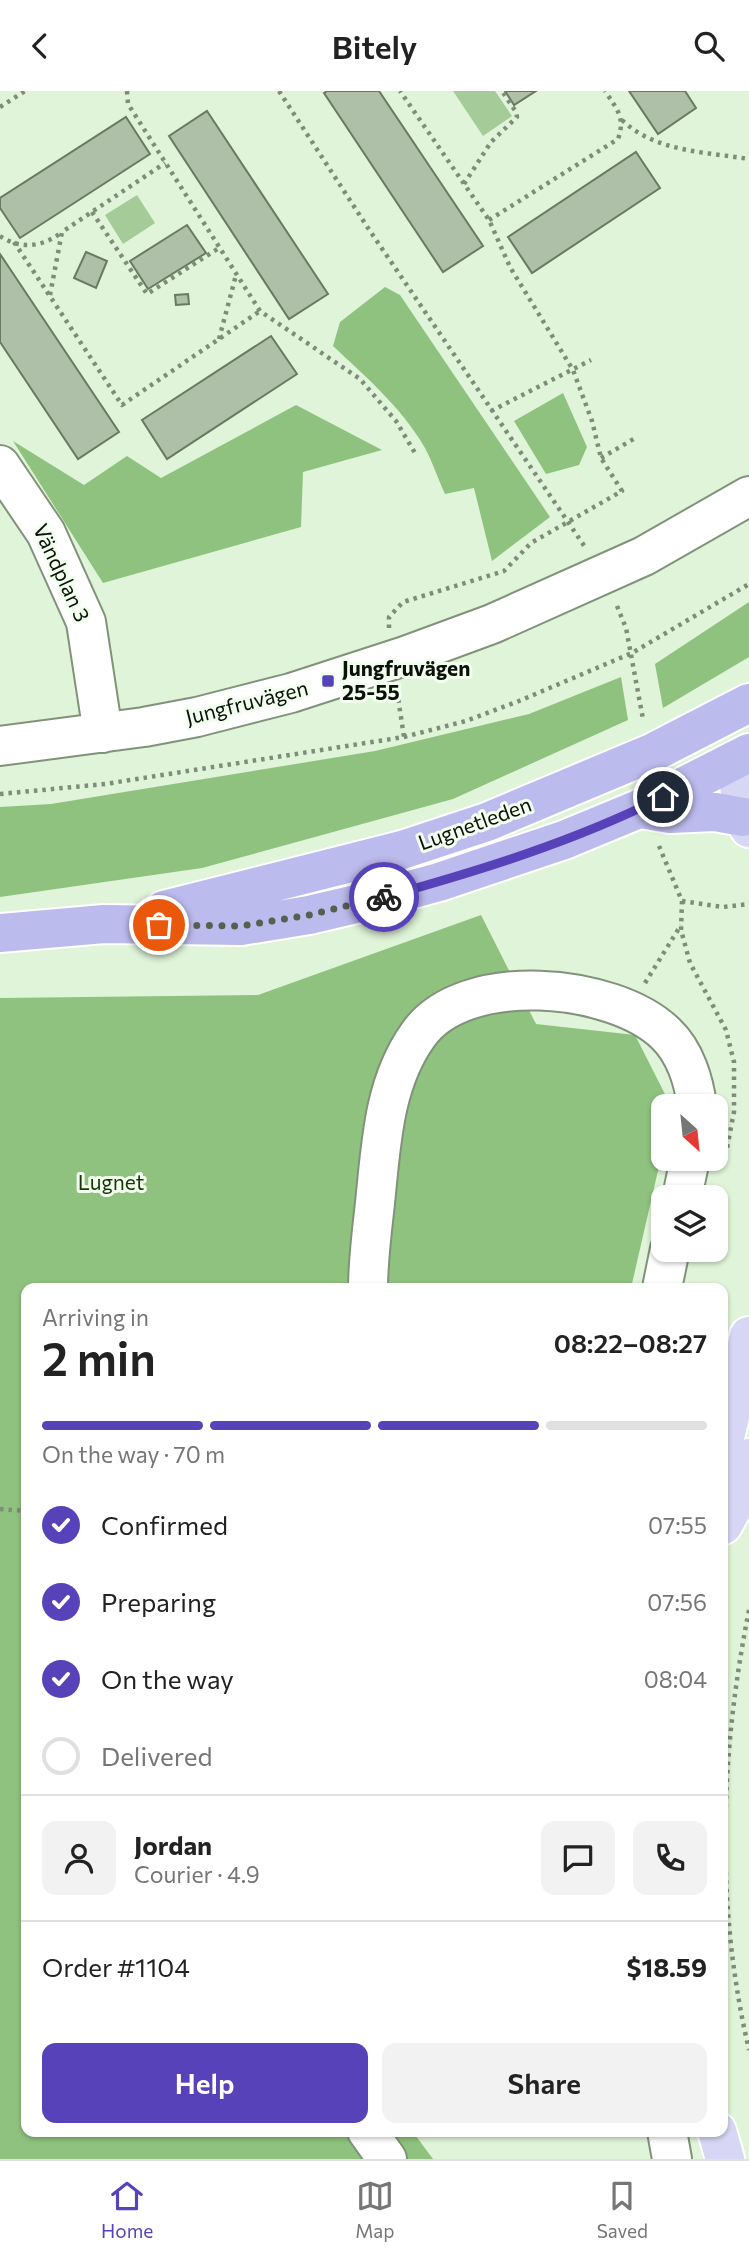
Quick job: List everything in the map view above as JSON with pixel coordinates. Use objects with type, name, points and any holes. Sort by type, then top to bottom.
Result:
[{"type":"highway","name":"Lugnetleden","points":[[104,924],[237,894],[402,850],[463,830],[654,753],[749,703]]},
{"type":"highway","points":[[714,722],[745,764]]},
{"type":"highway","name":"Lugnetleden","points":[[0,933],[104,924],[241,926],[309,915],[439,882],[565,840],[745,764]]},
{"type":"highway","points":[[639,809],[670,814],[715,812],[746,822]]},
{"type":"main road","points":[[745,764],[746,822]]},
{"type":"main road","points":[[728,1421],[749,1336]]},
{"type":"main road","points":[[728,1516],[749,1458]]},
{"type":"main road","points":[[719,2137],[725,2159]]},
{"type":"street","name":"Vändplan 3","points":[[0,465],[46,533],[86,622],[103,733]]},
{"type":"street","name":"Jungfruvägen","points":[[0,746],[103,733],[197,717],[277,697],[417,652],[492,624],[644,556],[749,496]]},
{"type":"street","points":[[368,1283],[384,1118],[402,1061],[419,1033],[439,1014],[457,1004],[495,992],[518,989],[581,996],[611,1003],[646,1018],[667,1035],[685,1060],[695,1094]]},
{"type":"street","points":[[663,1283],[667,1262]]},
{"type":"street","points":[[371,2137],[387,2159]]},
{"type":"street","points":[[668,2137],[672,2159]]},
{"type":"path","points":[[0,107],[25,91]]},
{"type":"path","points":[[127,91],[128,104],[260,311],[360,379],[397,421],[415,453]]},
{"type":"path","points":[[279,91],[491,411],[591,556]]},
{"type":"path","points":[[388,638],[389,617],[403,602],[504,571],[531,543],[622,491],[601,458],[592,421],[573,370],[510,267],[489,220],[400,91]]},
{"type":"path","points":[[464,184],[491,142],[517,117],[502,91]]},
{"type":"path","points":[[604,91],[621,120],[638,134],[655,142],[749,159]]},
{"type":"path","points":[[489,220],[618,139],[622,128],[621,120]]},
{"type":"path","points":[[0,236],[28,247],[49,241],[165,163]]},
{"type":"path","points":[[92,212],[147,294],[219,248]]},
{"type":"path","points":[[50,295],[62,232]]},
{"type":"path","points":[[14,242],[122,405],[260,311]]},
{"type":"path","points":[[218,339],[236,275]]},
{"type":"path","points":[[491,411],[592,360]]},
{"type":"path","points":[[601,458],[637,437]]},
{"type":"path","points":[[0,794],[105,784],[404,737],[466,721],[632,653],[749,584]]},
{"type":"path","points":[[614,599],[626,628],[632,653],[644,726]]},
{"type":"path","points":[[659,845],[682,901],[681,924],[690,963],[726,1030],[734,1062],[734,1112],[728,1143]]},
{"type":"path","points":[[682,901],[723,907],[749,904]]},
{"type":"path","points":[[628,1010],[681,924]]},
{"type":"path","points":[[0,1509],[21,1511]]},
{"type":"path","points":[[728,1757],[732,1711],[749,1610]]},
{"type":"path","points":[[728,1908],[737,1987],[749,2050]]},
{"type":"green space","points":[[453,91],[495,91],[512,116],[483,136]]},
{"type":"green space","points":[[137,195],[155,223],[123,244],[105,215]]},
{"type":"green space","points":[[385,287],[400,295],[550,517],[492,561],[474,488],[445,494],[416,433],[383,394],[333,346],[340,322]]},
{"type":"green space","points":[[563,393],[587,447],[579,465],[546,474],[514,421]]},
{"type":"green space","points":[[296,405],[382,450],[303,472],[301,527],[103,583],[13,441],[84,485],[127,456],[161,478]]},
{"type":"green space","points":[[749,602],[749,657],[663,708],[655,664]]},
{"type":"green space","points":[[621,677],[628,720],[453,799],[202,868],[0,897],[0,807],[51,804],[375,751],[529,714]]},
{"type":"green space","name":"Lugnet","points":[[481,915],[536,1024],[635,1035],[665,1094],[651,1094],[651,1171],[658,1171],[655,1185],[651,1185],[651,1201],[632,1283],[21,1283],[21,2137],[417,2137],[433,2159],[0,2159],[0,998],[258,995]]},
{"type":"building","points":[[379,91],[483,246],[443,272],[324,93]]},
{"type":"building","points":[[505,91],[536,91],[514,105]]},
{"type":"building","points":[[629,91],[685,91],[696,108],[658,134]]},
{"type":"building","points":[[207,111],[328,294],[289,319],[169,136]]},
{"type":"building","points":[[126,117],[150,154],[20,238],[0,208],[0,198]]},
{"type":"building","points":[[636,152],[660,188],[532,273],[508,237]]},
{"type":"building","points":[[187,225],[206,253],[148,289],[130,261]]},
{"type":"building","points":[[86,252],[107,261],[96,288],[74,278]]},
{"type":"building","points":[[0,254],[119,432],[78,459],[0,342]]},
{"type":"building","points":[[188,294],[189,304],[176,305],[175,295]]},
{"type":"building","points":[[271,336],[297,374],[167,459],[142,420]]},
{"type":"way so far","points":[[159,925],[241,926],[309,915],[384,897]]},
{"type":"place","name":"Jungfruvägen 25-55","points":[[328,681]]},
{"type":"route","points":[[384,897],[439,882],[565,840],[663,797]]}]
